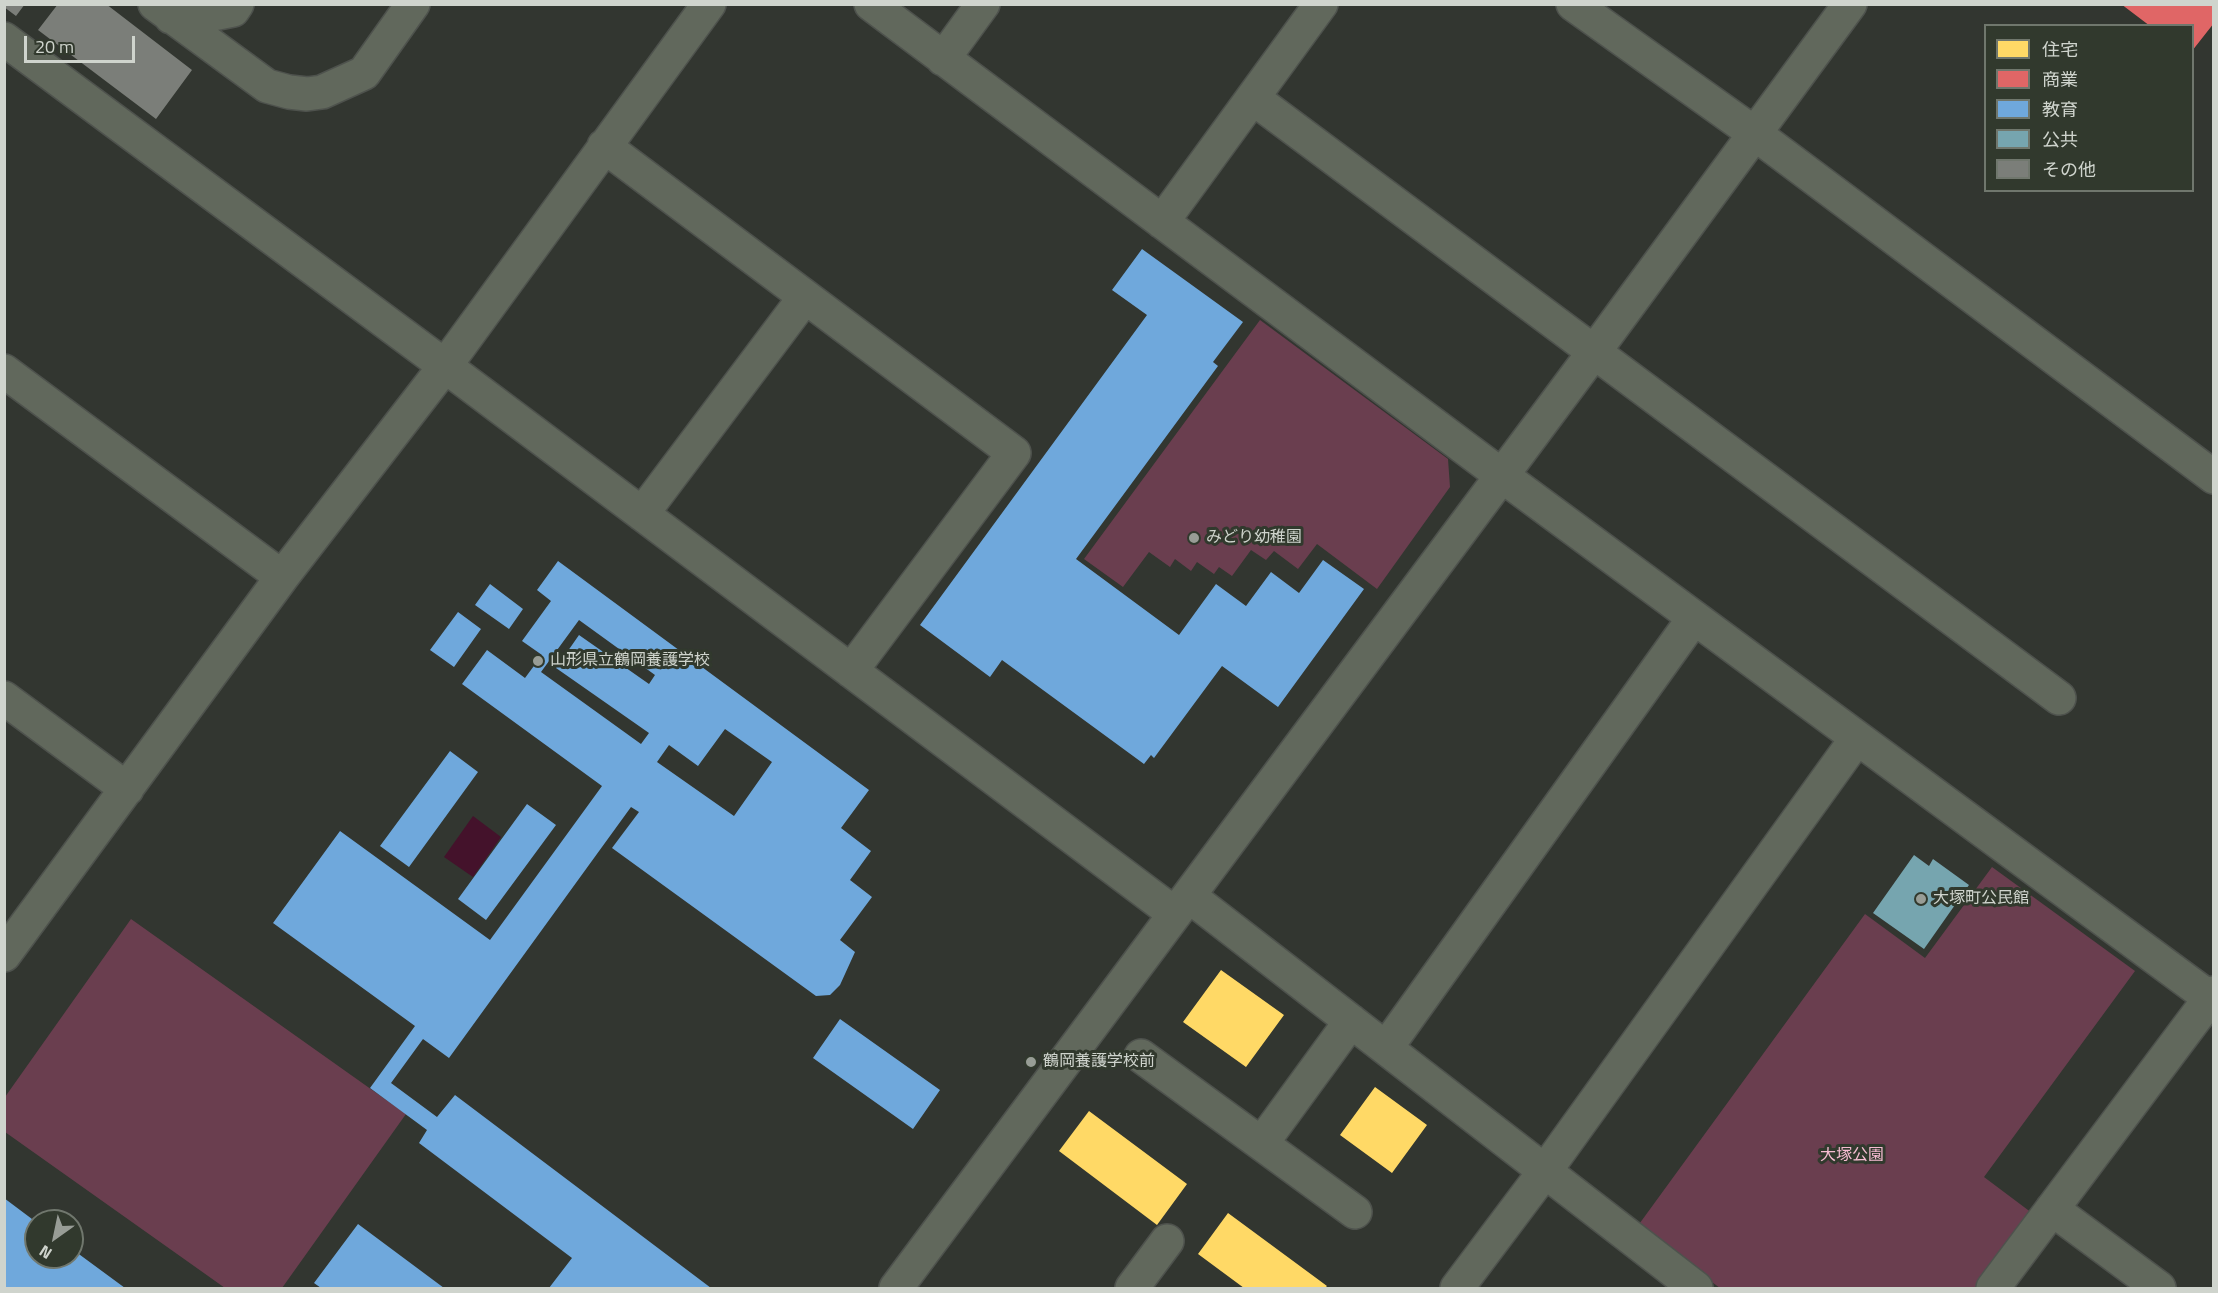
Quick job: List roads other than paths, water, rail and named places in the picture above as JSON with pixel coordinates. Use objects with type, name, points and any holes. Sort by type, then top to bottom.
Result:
[{"type":"street","points":[[163,11],[208,15],[233,10],[237,4]]},
{"type":"street","points":[[163,11],[267,86],[307,94],[322,92],[364,73],[413,4]]},
{"type":"street","points":[[4,955],[282,577],[445,366],[709,4]]},
{"type":"street","points":[[871,4],[943,60],[1694,618],[2212,997],[1993,1288]]},
{"type":"street","points":[[943,60],[983,4]]},
{"type":"street","points":[[1162,222],[1321,4]]},
{"type":"street","points":[[1573,4],[1754,133],[2214,477]]},
{"type":"street","points":[[896,1288],[1594,352],[1850,4]]},
{"type":"street","points":[[4,39],[445,366],[850,671],[1351,1021],[1696,1288]]},
{"type":"street","points":[[1253,98],[2059,698]]},
{"type":"street","points":[[604,146],[1014,453],[850,671]]},
{"type":"street","points":[[642,514],[805,297]]},
{"type":"street","points":[[4,371],[282,577]]},
{"type":"street","points":[[1386,1048],[1694,618]]},
{"type":"street","points":[[4,698],[127,789]]},
{"type":"street","points":[[1457,1288],[1545,1172],[1857,738]]},
{"type":"street","points":[[1262,1143],[1351,1021]]},
{"type":"street","points":[[1141,1056],[1355,1212]]},
{"type":"street","points":[[2052,1209],[2159,1288]]},
{"type":"street","points":[[1132,1288],[1167,1241]]},
{"type":"place","name":"みどり幼稚園","points":[[1194,538]]},
{"type":"place","name":"山形県立鶴岡養護学校","points":[[538,661]]},
{"type":"place","name":"大塚町公民館","points":[[1921,899]]},
{"type":"place","name":"鶴岡養護学校前","points":[[1031,1062]]},
{"type":"park label","name":"大塚公園","points":[[1852,1156]]}]
